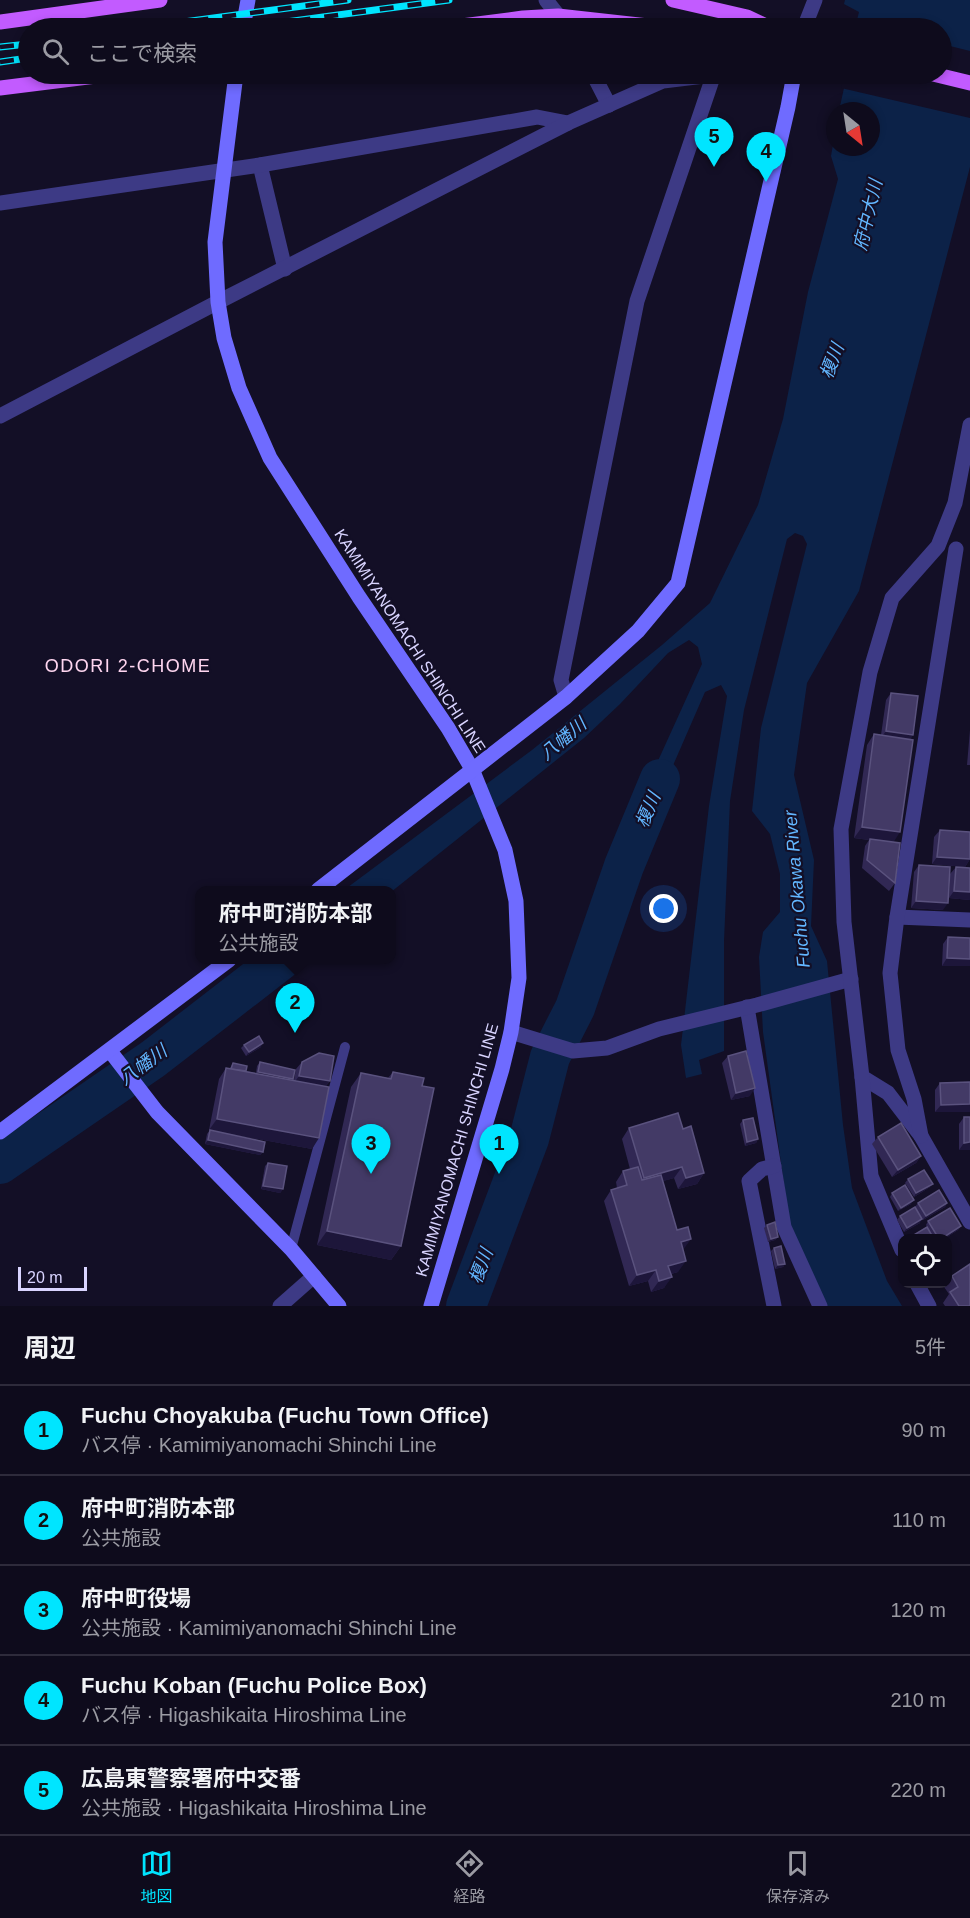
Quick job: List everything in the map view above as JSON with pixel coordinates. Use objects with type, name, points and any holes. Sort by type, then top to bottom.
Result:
[{"type":"main road","points":[[29,18],[160,0]]},
{"type":"main road","points":[[673,0],[749,18]]},
{"type":"main road","points":[[523,18],[558,16],[576,18]]},
{"type":"main road","points":[[0,22],[18,20]]},
{"type":"main road","points":[[952,79],[970,83]]},
{"type":"main road","points":[[0,88],[32,84]]},
{"type":"street","points":[[245,18],[248,0]]},
{"type":"street","points":[[546,0],[558,16]]},
{"type":"street","points":[[808,18],[815,0]]},
{"type":"street","name":"KAMIMIYANOMACHI SHINCHI LINE","points":[[235,84],[215,242],[218,302],[224,338],[239,388],[270,458],[359,597],[448,728],[472,769],[505,850],[516,901],[519,978],[511,1032],[431,1306]]},
{"type":"street","points":[[598,84],[609,105]]},
{"type":"street","points":[[0,416],[568,123],[656,84]]},
{"type":"street","points":[[566,697],[561,680],[637,301],[714,84]]},
{"type":"street","points":[[324,886],[566,697],[638,631],[678,583],[792,84]]},
{"type":"street","points":[[0,203],[260,165],[537,117],[568,123]]},
{"type":"street","points":[[260,165],[285,269]]},
{"type":"street","points":[[898,1238],[871,1176],[844,922],[841,829],[870,672],[892,598],[938,546],[965,478],[970,425]]},
{"type":"street","points":[[921,1136],[914,1100],[898,1050],[890,973],[897,917],[963,549],[938,546]]},
{"type":"street","points":[[897,917],[970,920]]},
{"type":"street","points":[[0,1132],[224,964]]},
{"type":"street","points":[[511,1032],[573,1051],[607,1048],[659,1029],[851,979]]},
{"type":"street","points":[[752,1006],[784,1227],[820,1306]]},
{"type":"street","points":[[110,1051],[157,1112],[291,1249],[339,1306]]},
{"type":"street","points":[[862,1077],[888,1093],[921,1136],[970,1222]]},
{"type":"street","points":[[774,1166],[762,1169],[749,1181],[774,1306]]},
{"type":"street","points":[[280,1306],[314,1276]]},
{"type":"street","points":[[919,1288],[928,1306]]},
{"type":"lane","points":[[291,1249],[345,1047]]},
{"type":"water","points":[[845,0],[970,0],[970,167],[859,591],[807,683],[794,775],[814,860],[811,926],[827,961],[843,1125],[852,1188],[887,1281],[902,1306],[826,1306],[789,1221],[763,1032],[759,957],[763,932],[780,912],[780,874],[770,834],[752,811],[761,728],[807,544],[803,536],[795,533],[787,539],[744,710],[730,801],[724,941],[724,1051],[699,1060],[702,1074],[686,1078],[681,1045],[709,806],[727,696],[721,685],[705,692],[644,832],[627,829],[702,664],[698,647],[689,640],[668,653],[584,738],[396,888],[396,886],[349,886],[532,750],[662,645],[710,603],[758,505],[783,419],[808,292],[838,179],[831,156],[880,156],[880,102],[841,102],[845,84],[952,84],[952,18],[858,18],[859,12],[844,4]]},
{"type":"water","points":[[247,964],[297,964],[221,1020],[203,997]]},
{"type":"pier","points":[[952,46],[970,51],[970,118],[841,88],[842,84],[952,84]]},
{"type":"building","points":[[891,693],[918,696],[913,735],[886,731]]},
{"type":"building","points":[[874,734],[913,740],[900,832],[862,827]]},
{"type":"building","points":[[940,830],[970,832],[970,859],[937,857]]},
{"type":"building","points":[[870,839],[900,843],[895,883],[867,860]]},
{"type":"building","points":[[919,865],[950,867],[948,903],[916,901]]},
{"type":"building","points":[[956,867],[970,868],[970,892],[954,891]]},
{"type":"building","points":[[948,937],[970,938],[970,959],[947,958]]},
{"type":"building","points":[[259,1036],[263,1043],[249,1052],[244,1045]]},
{"type":"building","points":[[746,1051],[755,1088],[736,1093],[728,1056]]},
{"type":"building","points":[[319,1053],[334,1056],[330,1081],[299,1076],[302,1062]]},
{"type":"building","points":[[260,1062],[295,1070],[293,1079],[258,1072]]},
{"type":"building","points":[[233,1063],[247,1066],[246,1071],[231,1069]]},
{"type":"building","points":[[226,1068],[329,1087],[319,1138],[217,1119]]},
{"type":"building","points":[[393,1072],[424,1078],[422,1086],[434,1088],[401,1246],[327,1231],[361,1073],[391,1079]]},
{"type":"building","points":[[970,1082],[970,1104],[941,1105],[940,1083]]},
{"type":"building","points":[[678,1113],[683,1129],[691,1126],[704,1173],[686,1178],[682,1167],[644,1178],[629,1128]]},
{"type":"building","points":[[964,1117],[970,1117],[970,1142],[964,1143]]},
{"type":"building","points":[[753,1118],[758,1139],[747,1142],[743,1120]]},
{"type":"building","points":[[901,1123],[921,1156],[898,1170],[878,1137]]},
{"type":"building","points":[[210,1130],[265,1142],[263,1152],[208,1140]]},
{"type":"building","points":[[268,1163],[287,1166],[283,1189],[263,1186]]},
{"type":"building","points":[[638,1167],[642,1180],[661,1175],[677,1230],[688,1227],[691,1239],[681,1242],[686,1261],[668,1266],[672,1277],[659,1281],[656,1270],[637,1275],[611,1190],[627,1185],[623,1171]]},
{"type":"building","points":[[924,1170],[933,1184],[916,1193],[908,1179]]},
{"type":"building","points":[[905,1185],[914,1200],[901,1208],[892,1193]]},
{"type":"building","points":[[939,1190],[947,1203],[926,1216],[918,1203]]},
{"type":"building","points":[[915,1207],[922,1219],[907,1228],[900,1216]]},
{"type":"building","points":[[950,1208],[961,1226],[949,1234],[936,1234],[928,1221]]},
{"type":"building","points":[[775,1222],[778,1237],[771,1239],[767,1225]]},
{"type":"building","points":[[927,1227],[931,1234],[915,1234]]},
{"type":"building","points":[[781,1246],[785,1264],[778,1265],[774,1248]]},
{"type":"building","points":[[970,1264],[970,1306],[959,1306],[950,1292],[958,1287],[952,1276]]},
{"type":"waterway","name":"榎川","points":[[466,1306],[529,1139],[550,1057],[575,1008],[624,866],[660,779]]},
{"type":"waterway","name":"八幡川","points":[[0,1164],[153,1059],[276,964]]},
{"type":"railway","points":[[214,18],[348,0]]},
{"type":"railway","points":[[315,18],[449,0]]},
{"type":"railway","points":[[0,47],[18,45]]},
{"type":"railway","points":[[0,62],[18,59]]},
{"type":"place","name":"広島東警察署府中交番","points":[[714,167]]},
{"type":"place","name":"Fuchu Koban (Fuchu Police Box)","points":[[766,182]]},
{"type":"place","name":"府中町消防本部","points":[[295,1033]]},
{"type":"place","name":"府中町役場","points":[[371,1174]]},
{"type":"place","name":"Fuchu Choyakuba (Fuchu Town Office)","points":[[499,1174]]},
{"type":"district","name":"ODORI 2-CHOME","points":[[128,666]]},
{"type":"water label","name":"府中大川","points":[[868,215]]},
{"type":"water label","name":"Fuchu Okawa River","points":[[797,889]]}]
